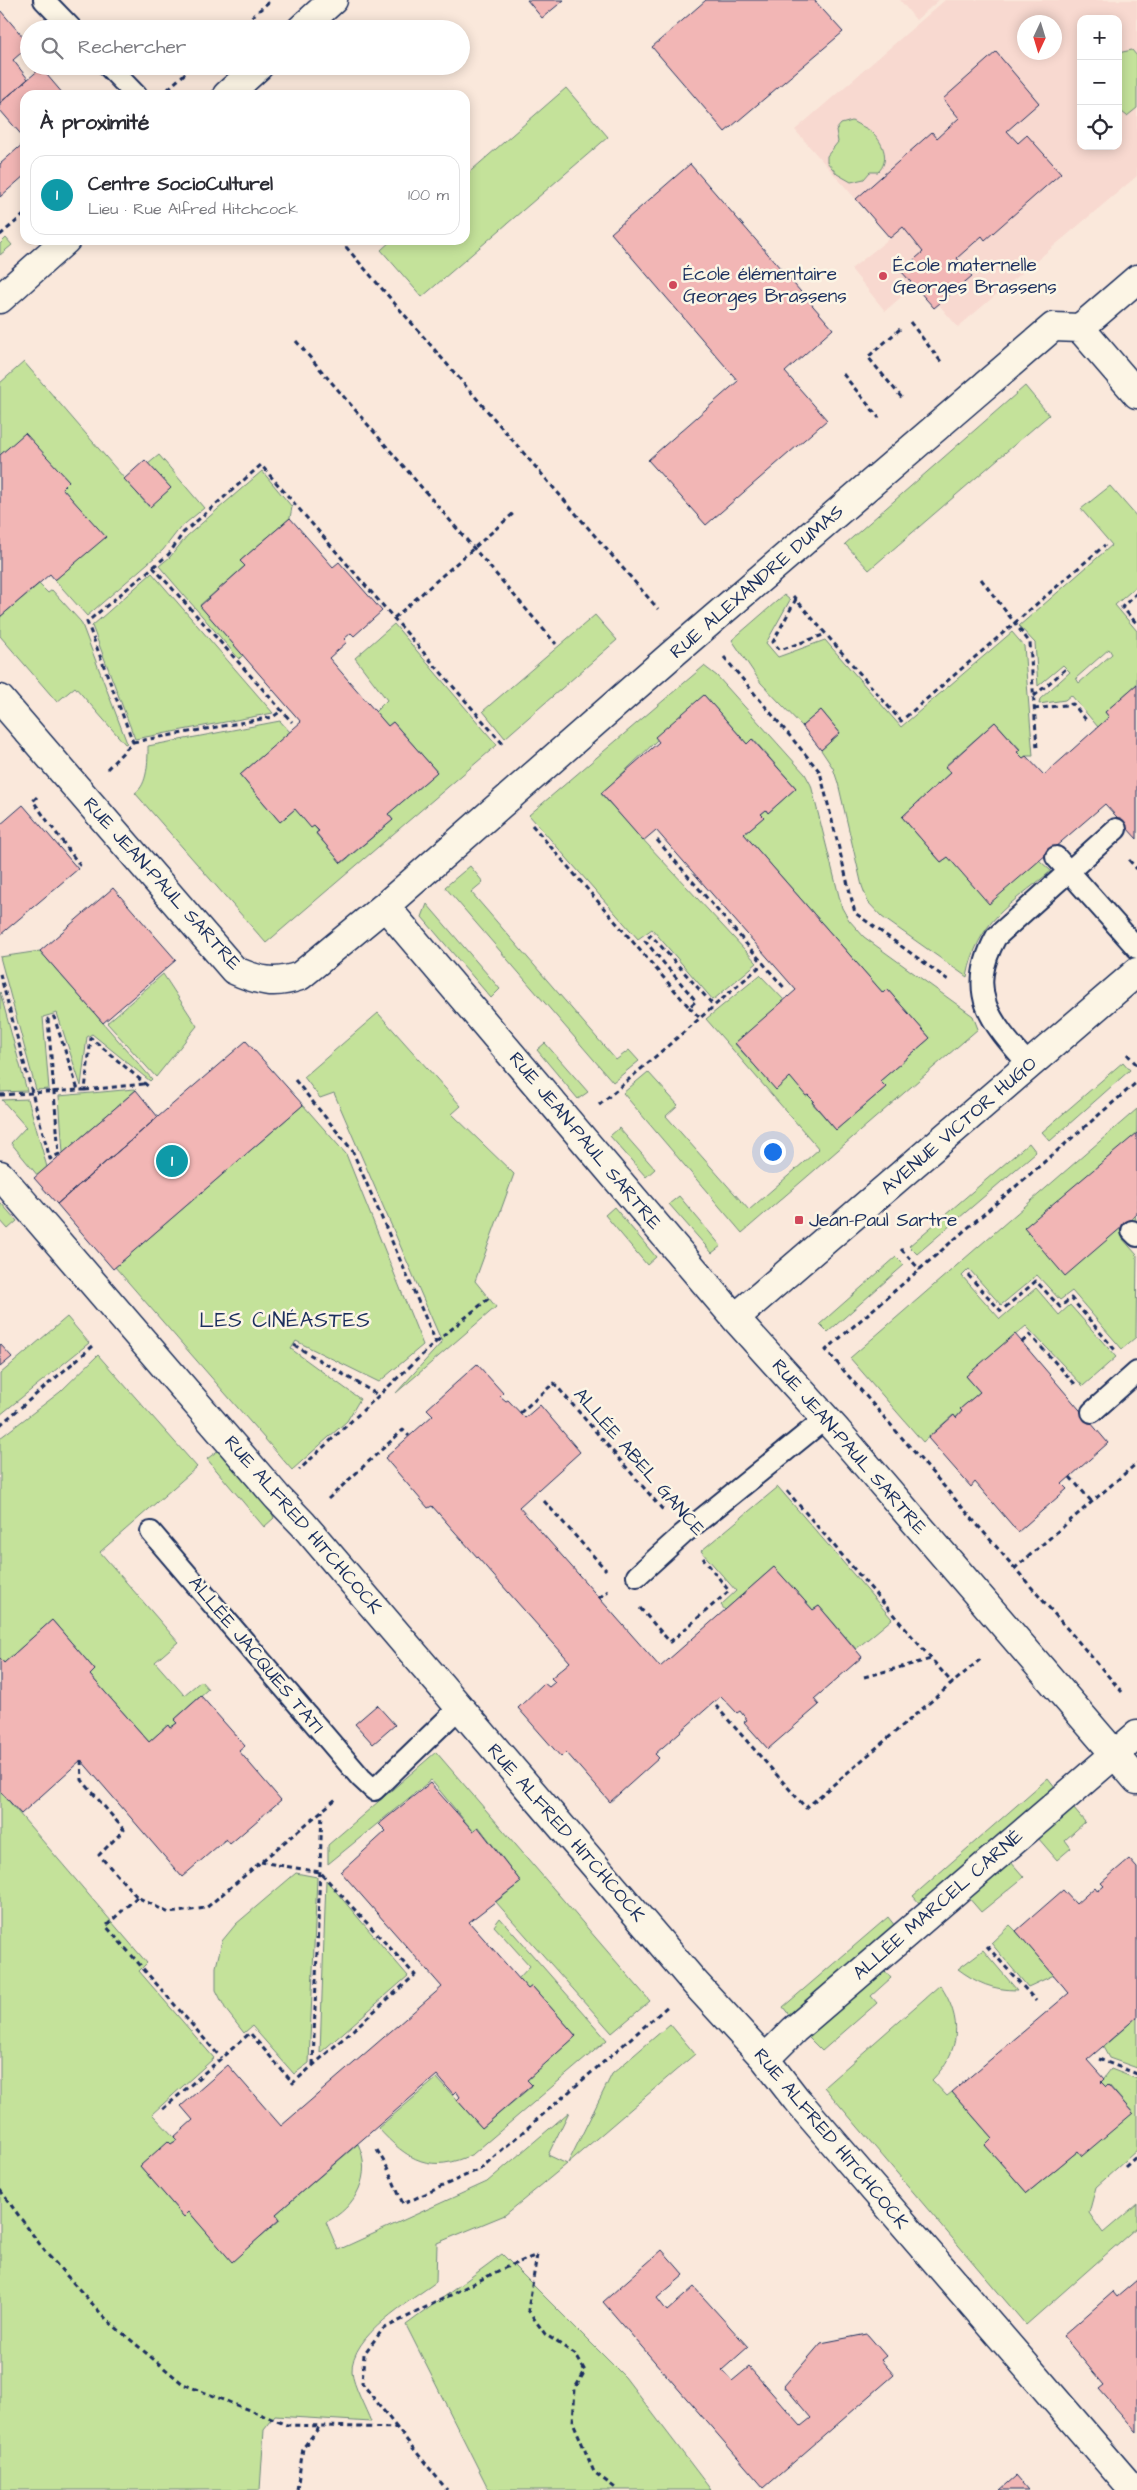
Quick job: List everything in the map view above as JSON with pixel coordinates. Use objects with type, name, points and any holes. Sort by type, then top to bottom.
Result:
[{"type":"street","points":[[311,20],[333,0]]},
{"type":"street","points":[[233,90],[249,75]]},
{"type":"street","points":[[0,299],[60,245]]},
{"type":"street","points":[[1137,278],[1080,328],[1137,394]]},
{"type":"street","name":"RUE ALEXANDRE DUMAS","points":[[385,906],[681,646],[1053,327],[1080,328]]},
{"type":"street","name":"RUE JEAN-PAUL SARTRE","points":[[0,699],[234,970],[270,983],[286,981],[300,976],[385,906],[735,1318],[826,1418],[1137,1780]]},
{"type":"street","name":"AVENUE VICTOR HUGO","points":[[735,1318],[1137,972]]},
{"type":"street","name":"RUE ALFRED HITCHCOCK","points":[[0,1175],[277,1497],[303,1524],[695,1982],[765,2059],[809,2114],[1132,2490]]},
{"type":"street","name":"ALLÉE MARCEL CARNÉ","points":[[765,2059],[794,2030],[1137,1735]]},
{"type":"lane","points":[[44,0],[63,20]]},
{"type":"lane","points":[[117,75],[131,90]]},
{"type":"lane","points":[[1029,1065],[991,1019],[983,999],[981,984],[987,954],[996,937],[1062,864],[1116,829]]},
{"type":"lane","points":[[1062,864],[1137,948]]},
{"type":"lane","points":[[1092,1412],[1137,1372]]},
{"type":"lane","points":[[637,1576],[684,1534],[826,1418]]},
{"type":"lane","name":"ALLÉE JACQUES TATI","points":[[151,1532],[361,1778],[374,1790],[459,1708]]},
{"type":"path","points":[[248,20],[271,0]]},
{"type":"path","points":[[167,90],[183,75]]},
{"type":"path","points":[[0,235],[20,218]]},
{"type":"path","points":[[344,245],[658,609]]},
{"type":"path","points":[[910,322],[942,362]]},
{"type":"path","points":[[900,329],[868,357],[902,398]]},
{"type":"path","points":[[296,342],[556,644]]},
{"type":"path","points":[[843,374],[879,418]]},
{"type":"path","points":[[133,742],[87,622],[169,554],[183,533],[261,465],[503,744]]},
{"type":"path","points":[[394,618],[515,512]]},
{"type":"path","points":[[790,593],[901,721],[1105,545]]},
{"type":"path","points":[[153,567],[292,722]]},
{"type":"path","points":[[981,579],[1030,643],[1037,750]]},
{"type":"path","points":[[1137,594],[1122,607],[1137,624]]},
{"type":"path","points":[[796,599],[773,642],[780,650],[826,634]]},
{"type":"path","points":[[722,654],[820,772],[855,913],[958,987]]},
{"type":"path","points":[[1034,696],[1066,668]]},
{"type":"path","points":[[1034,709],[1073,704],[1088,721]]},
{"type":"path","points":[[105,771],[133,742],[273,718],[282,710]]},
{"type":"path","points":[[40,795],[33,801],[81,867]]},
{"type":"path","points":[[529,821],[700,1018]]},
{"type":"path","points":[[657,840],[786,990]]},
{"type":"path","points":[[689,1007],[696,1001],[645,941],[652,936],[714,1006]]},
{"type":"path","points":[[593,1110],[764,963]]},
{"type":"path","points":[[0,974],[50,1159],[59,1154],[48,1019],[54,1017],[78,1090]]},
{"type":"path","points":[[85,1090],[91,1038],[149,1087]]},
{"type":"path","points":[[1127,1054],[1137,1065]]},
{"type":"path","points":[[295,1080],[352,1150],[436,1342]]},
{"type":"path","points":[[1122,1692],[826,1350],[1137,1082]]},
{"type":"path","points":[[0,1095],[145,1084]]},
{"type":"path","points":[[900,1248],[920,1270]]},
{"type":"path","points":[[968,1275],[1001,1311],[1036,1281],[1060,1307],[1071,1298],[1121,1357]]},
{"type":"path","points":[[295,1474],[436,1342],[489,1298]]},
{"type":"path","points":[[1022,1342],[1030,1335],[1081,1391]]},
{"type":"path","points":[[294,1345],[378,1395]]},
{"type":"path","points":[[0,1425],[93,1346]]},
{"type":"path","name":"ALLÉE ABEL GANCE","points":[[520,1413],[554,1383],[684,1534]]},
{"type":"path","points":[[324,1504],[403,1430],[409,1436]]},
{"type":"path","points":[[1014,1569],[1137,1463]]},
{"type":"path","points":[[1070,1477],[1092,1502]]},
{"type":"path","points":[[784,1488],[953,1684]]},
{"type":"path","points":[[716,1706],[806,1808],[983,1657]]},
{"type":"path","points":[[864,1677],[931,1659]]},
{"type":"path","points":[[81,1760],[82,1780],[124,1830],[99,1855],[137,1897],[169,1913],[206,1908],[361,1778]]},
{"type":"path","points":[[313,2065],[322,1810]]},
{"type":"path","points":[[163,2109],[250,2033],[293,2083],[416,1975],[320,1872],[261,1862]]},
{"type":"path","points":[[137,1897],[106,1926],[221,2058]]},
{"type":"path","points":[[987,1946],[1036,2001]]},
{"type":"path","points":[[377,2150],[388,2167],[403,2204],[480,2169],[671,2004]]},
{"type":"path","points":[[1099,2059],[1137,2074]]},
{"type":"path","points":[[1125,2167],[1137,2156]]},
{"type":"path","points":[[0,2190],[46,2254],[107,2320],[183,2384],[287,2425],[397,2428]]},
{"type":"path","points":[[447,2490],[362,2383],[364,2354],[384,2329],[502,2269],[537,2255],[528,2310],[545,2334],[576,2354],[585,2371],[576,2388],[573,2422],[594,2472],[618,2490]]},
{"type":"path","points":[[297,2490],[302,2448],[320,2426]]},
{"type":"shaded area","points":[[900,0],[939,0],[916,20]]},
{"type":"shaded area","points":[[945,0],[1137,0],[1137,176],[958,327],[939,305],[934,308],[914,286],[885,311],[851,269],[890,238],[795,130]]},
{"type":"green space","points":[[1132,50],[1137,56],[1137,108],[1127,116],[1122,112],[1122,52]]},
{"type":"green space","points":[[566,88],[608,137],[422,297],[381,250],[386,245],[470,245],[470,172]]},
{"type":"green space","points":[[852,121],[873,133],[883,147],[885,158],[882,168],[878,172],[870,172],[864,179],[851,182],[837,174],[827,162],[827,156],[838,142],[836,130],[841,124]]},
{"type":"green space","points":[[6,238],[12,245],[0,255],[0,244]]},
{"type":"green space","points":[[24,362],[149,507],[171,488],[148,464],[159,455],[204,508],[180,528],[163,550],[87,616],[55,580],[105,537],[62,488],[69,481],[25,434],[0,455],[0,383]]},
{"type":"green space","points":[[1025,386],[1049,415],[869,570],[845,544]]},
{"type":"green space","points":[[262,471],[292,507],[290,518],[240,561],[245,566],[200,605],[243,655],[239,659],[159,566],[170,557],[187,536]]},
{"type":"green space","points":[[1110,486],[1137,517],[1137,586],[1115,605],[1137,631],[1137,684],[1105,712],[1109,717],[1098,727],[1071,695],[1065,700],[1039,704],[1040,699],[1070,672],[1063,665],[1038,686],[1035,643],[1019,626],[1112,545],[1081,509]],"holes":[[[1109,649],[1112,654],[1079,683],[1076,678]]]},
{"type":"green space","points":[[152,573],[273,713],[135,739],[92,626]]},
{"type":"green space","points":[[39,584],[48,593],[52,590],[81,622],[127,743],[125,744],[75,687],[57,702],[0,636],[0,617]]},
{"type":"green space","points":[[784,595],[790,600],[766,643],[778,657],[825,640],[901,727],[1012,632],[1024,646],[1033,756],[1023,758],[1017,752],[1020,749],[995,722],[945,766],[951,772],[902,817],[941,862],[948,857],[1039,860],[1051,871],[1009,905],[987,928],[972,958],[967,977],[882,917],[868,902],[862,886],[838,783],[833,768],[821,750],[840,733],[821,710],[802,726],[761,683],[732,640]]},
{"type":"green space","points":[[595,615],[617,640],[505,738],[483,711]]},
{"type":"green space","points":[[394,624],[497,745],[266,943],[135,793],[143,784],[145,778],[148,746],[280,721],[290,732],[240,775],[280,822],[295,809],[311,827],[314,826],[318,831],[316,834],[342,863],[393,820],[388,814],[437,772],[393,722],[388,726],[375,712],[387,700],[355,658]]},
{"type":"green space","points":[[704,666],[717,676],[805,774],[811,785],[842,908],[849,920],[864,937],[973,1016],[978,1029],[742,1233],[623,1093],[648,1072],[678,1105],[666,1116],[749,1210],[819,1149],[706,1019],[760,975],[785,1001],[735,1044],[776,1089],[790,1077],[814,1100],[812,1103],[836,1130],[886,1087],[880,1081],[930,1038],[887,989],[883,993],[744,834],[763,817],[761,814],[766,810],[768,813],[796,788],[753,739],[747,744],[704,695],[601,794],[757,963],[713,1000],[652,929],[638,939],[529,815]]},
{"type":"green space","points":[[470,866],[483,882],[471,892],[616,1060],[629,1050],[639,1061],[613,1082],[445,887]]},
{"type":"green space","points":[[427,904],[500,989],[491,998],[422,917]]},
{"type":"green space","points":[[40,951],[152,1079],[150,1081],[92,1034],[87,1037],[81,1086],[57,1013],[43,1017],[49,1089],[36,1090],[0,957]]},
{"type":"green space","points":[[163,974],[197,1026],[156,1077],[107,1023]]},
{"type":"green space","points":[[0,992],[27,1091],[0,1092]]},
{"type":"green space","points":[[378,1013],[461,1106],[452,1114],[514,1174],[475,1281],[496,1307],[396,1393],[442,1342],[334,1093],[320,1098],[304,1077]]},
{"type":"green space","points":[[545,1043],[588,1092],[578,1099],[537,1050]]},
{"type":"green space","points":[[1123,1062],[1130,1070],[1050,1141],[1042,1132]]},
{"type":"green space","points":[[136,1090],[63,1153],[59,1096]]},
{"type":"green space","points":[[28,1099],[47,1167],[38,1176],[11,1143],[26,1127],[2,1100]]},
{"type":"green space","points":[[303,1105],[346,1154],[423,1345],[379,1382],[296,1341],[291,1349],[360,1399],[347,1421],[292,1470],[115,1267]]},
{"type":"green space","points":[[1137,1109],[1135,1215],[1137,1225],[1122,1238],[1137,1255],[1136,1337],[1122,1349],[1072,1291],[1060,1300],[1037,1275],[1001,1305],[969,1269],[962,1276],[1000,1319],[1036,1288],[1059,1315],[1070,1305],[1116,1357],[1083,1386],[1026,1326],[966,1376],[980,1392],[960,1409],[962,1411],[956,1418],[953,1415],[923,1442],[850,1358]]},
{"type":"green space","points":[[619,1128],[655,1169],[646,1177],[610,1136]]},
{"type":"green space","points":[[1029,1143],[1036,1152],[917,1254],[909,1246]]},
{"type":"green space","points":[[679,1196],[721,1246],[712,1253],[669,1204]]},
{"type":"green space","points":[[0,1202],[17,1221],[8,1229],[0,1220]]},
{"type":"green space","points":[[614,1207],[656,1257],[647,1265],[605,1215]]},
{"type":"green space","points":[[896,1257],[904,1265],[828,1332],[820,1324]]},
{"type":"green space","points":[[67,1317],[89,1343],[0,1415],[0,1374]]},
{"type":"green space","points":[[98,1355],[197,1467],[100,1552],[178,1642],[155,1662],[184,1695],[201,1681],[208,1689],[174,1720],[177,1723],[170,1728],[168,1725],[149,1742],[90,1675],[95,1670],[52,1620],[4,1663],[0,1658],[0,1438],[60,1392]]},
{"type":"green space","points":[[220,1449],[269,1505],[274,1518],[264,1527],[207,1459]]},
{"type":"green space","points":[[778,1487],[892,1619],[856,1649],[819,1606],[813,1610],[774,1567],[725,1610],[721,1605],[736,1591],[701,1551]]},
{"type":"green space","points":[[436,1752],[650,2001],[612,2033],[496,1902],[521,1882],[479,1827],[473,1831],[431,1780],[328,1864],[328,1845]]},
{"type":"green space","points":[[1048,1778],[1055,1787],[921,1905],[913,1896]]},
{"type":"green space","points":[[0,1791],[147,1963],[139,1971],[214,2058],[152,2114],[177,2140],[171,2144],[168,2142],[140,2166],[184,2217],[189,2212],[232,2261],[280,2220],[276,2214],[358,2144],[364,2167],[359,2189],[346,2208],[326,2222],[338,2250],[487,2182],[569,2112],[548,2155],[567,2164],[505,2215],[437,2243],[436,2282],[384,2320],[361,2345],[354,2358],[352,2372],[357,2390],[371,2422],[275,2416],[264,2430],[260,2490],[0,2490]]},
{"type":"green space","points":[[1073,1808],[1085,1822],[1065,1840],[1071,1848],[1057,1860],[1038,1838]]},
{"type":"green space","points":[[1010,1861],[1024,1877],[981,1912],[968,1897]]},
{"type":"green space","points":[[296,1873],[317,1877],[309,2063],[294,2074],[252,2026],[244,2033],[226,2010],[216,1990],[216,1967],[222,1941],[236,1924]]},
{"type":"green space","points":[[326,1880],[408,1976],[320,2053]]},
{"type":"green space","points":[[888,1917],[895,1926],[790,2016],[783,2007]]},
{"type":"green space","points":[[500,1918],[607,2040],[473,2154],[445,2163],[421,2161],[400,2149],[378,2128],[437,2078],[482,2128],[532,2086],[527,2080],[576,2036],[532,1986],[528,1989],[518,1979],[530,1966],[494,1926]]},
{"type":"green space","points":[[1010,1925],[1054,1975],[1028,1987],[991,1943]]},
{"type":"green space","points":[[983,1950],[1017,1990],[1000,1989],[986,1985],[958,1969]]},
{"type":"green space","points":[[884,1970],[891,1978],[871,1996],[877,2003],[822,2051],[808,2037]]},
{"type":"green space","points":[[940,1985],[953,2010],[956,2034],[949,2058],[932,2080],[947,2096],[952,2092],[992,2138],[985,2145],[1027,2193],[1078,2151],[1133,2113],[1109,2085],[1106,2087],[1101,2082],[1111,2069],[1137,2079],[1137,2150],[1096,2187],[1089,2213],[1103,2233],[1137,2204],[1137,2227],[1026,2325],[824,2087]]},
{"type":"green space","points":[[1137,2017],[1137,2068],[1109,2058],[1103,2047]]},
{"type":"green space","points":[[670,2024],[695,2054],[568,2163],[612,2074]]},
{"type":"green space","points":[[502,2254],[625,2377],[711,2490],[489,2490],[406,2325]]},
{"type":"building","points":[[527,0],[564,0],[542,18]]},
{"type":"building","points":[[706,0],[814,0],[843,32],[725,132],[652,47]]},
{"type":"building","points":[[0,10],[20,33],[20,54],[13,60],[20,69],[20,75],[25,75],[28,79],[0,103]]},
{"type":"building","points":[[996,52],[1039,103],[1007,131],[1018,143],[1027,135],[1061,173],[985,240],[982,236],[957,258],[972,276],[934,308],[901,271],[923,252],[903,227],[890,238],[856,199],[932,132],[937,138],[959,118],[943,99]]},
{"type":"building","points":[[33,75],[47,75],[60,90],[20,90],[20,133],[0,110],[0,103]]},
{"type":"building","points":[[20,146],[20,179],[0,197],[0,164]]},
{"type":"building","points":[[690,164],[833,329],[785,372],[827,420],[706,525],[648,460],[738,381],[611,233]]},
{"type":"building","points":[[25,433],[69,481],[62,488],[106,537],[55,580],[50,574],[0,617],[0,455]]},
{"type":"building","points":[[145,460],[171,488],[150,507],[124,479]]},
{"type":"building","points":[[290,518],[333,567],[339,562],[382,611],[354,636],[351,633],[344,639],[347,642],[329,658],[388,726],[393,722],[437,772],[388,814],[393,820],[341,863],[316,833],[319,831],[314,826],[311,828],[295,809],[280,822],[240,775],[301,722],[200,606],[245,566],[240,561]]},
{"type":"building","points":[[1137,684],[1137,839],[1105,804],[989,904],[948,857],[941,862],[902,817],[951,772],[945,767],[995,722],[1020,750],[1017,752],[1023,758],[1026,756],[1044,775],[1109,717],[1105,712]]},
{"type":"building","points":[[704,695],[747,744],[752,739],[796,788],[768,813],[766,810],[761,814],[764,817],[744,834],[883,993],[887,989],[930,1038],[880,1081],[886,1087],[836,1130],[812,1102],[814,1101],[808,1095],[806,1096],[790,1077],[776,1090],[735,1043],[796,990],[656,830],[643,841],[601,793],[659,742],[655,737]]},
{"type":"building","points":[[821,710],[840,733],[821,750],[802,726]]},
{"type":"building","points":[[23,805],[78,869],[0,935],[0,825]]},
{"type":"building","points":[[113,888],[176,960],[103,1023],[40,951]]},
{"type":"building","points":[[246,1041],[303,1105],[113,1269],[57,1204]]},
{"type":"building","points":[[136,1090],[158,1117],[57,1204],[34,1178]]},
{"type":"building","points":[[1137,1133],[1137,1214],[1065,1276],[1024,1228]]},
{"type":"building","points":[[1015,1334],[1108,1443],[1062,1484],[1067,1489],[1018,1532],[975,1482],[971,1487],[928,1438],[954,1415],[956,1418],[962,1411],[960,1409],[980,1392],[966,1376]]},
{"type":"building","points":[[0,1344],[12,1357],[0,1367]]},
{"type":"building","points":[[477,1364],[503,1393],[500,1396],[506,1401],[508,1400],[525,1418],[540,1405],[580,1452],[519,1507],[660,1667],[774,1567],[813,1610],[819,1606],[862,1657],[814,1699],[819,1705],[768,1749],[744,1722],[747,1720],[740,1711],[737,1713],[721,1696],[655,1754],[659,1758],[610,1802],[566,1752],[561,1757],[518,1708],[544,1683],[549,1687],[555,1682],[551,1678],[570,1662],[432,1506],[428,1508],[385,1458],[433,1415],[427,1409]]},
{"type":"building","points":[[52,1620],[95,1670],[90,1675],[149,1742],[168,1725],[170,1728],[177,1723],[174,1720],[201,1696],[245,1746],[239,1751],[281,1800],[230,1844],[226,1839],[182,1877],[81,1760],[21,1814],[0,1791],[0,1658],[4,1663]]},
{"type":"building","points":[[377,1705],[395,1725],[373,1744],[355,1724]]},
{"type":"building","points":[[430,1783],[473,1831],[478,1827],[521,1882],[469,1922],[528,1989],[532,1986],[576,2036],[527,2080],[532,2085],[482,2128],[457,2100],[460,2097],[456,2091],[453,2094],[437,2075],[276,2214],[280,2219],[232,2262],[189,2212],[184,2217],[140,2166],[168,2141],[171,2144],[177,2140],[174,2137],[193,2120],[181,2106],[228,2065],[281,2126],[442,1987],[341,1872],[386,1831],[379,1824]]},
{"type":"building","points":[[1129,1859],[1137,1868],[1137,2017],[1087,2060],[1104,2079],[1101,2082],[1106,2087],[1108,2085],[1133,2113],[1082,2156],[1078,2151],[1027,2193],[985,2145],[992,2138],[952,2092],[1069,1993],[1016,1931],[1063,1890],[1076,1904],[1095,1887],[1098,1891],[1104,1886],[1101,1883]]},
{"type":"building","points":[[662,2250],[684,2275],[657,2298],[667,2311],[694,2287],[748,2347],[722,2370],[732,2381],[749,2367],[801,2426],[811,2418],[784,2386],[821,2343],[867,2334],[886,2356],[881,2360],[894,2375],[764,2488],[603,2302]]},
{"type":"building","points":[[1137,2280],[1137,2432],[1099,2389],[1104,2385],[1063,2336],[1113,2292],[1117,2297]]},
{"type":"building","points":[[1016,2476],[1028,2490],[1000,2490]]},
{"type":"place","name":"École maternelle Georges Brassens","points":[[883,276]]},
{"type":"place","name":"École élémentaire Georges Brassens","points":[[673,285]]},
{"type":"place","name":"Centre SocioCulturel","points":[[172,1161]]},
{"type":"place","name":"Jean-Paul Sartre","points":[[799,1220]]},
{"type":"district","name":"LES CINÉASTES","points":[[285,1320]]}]
